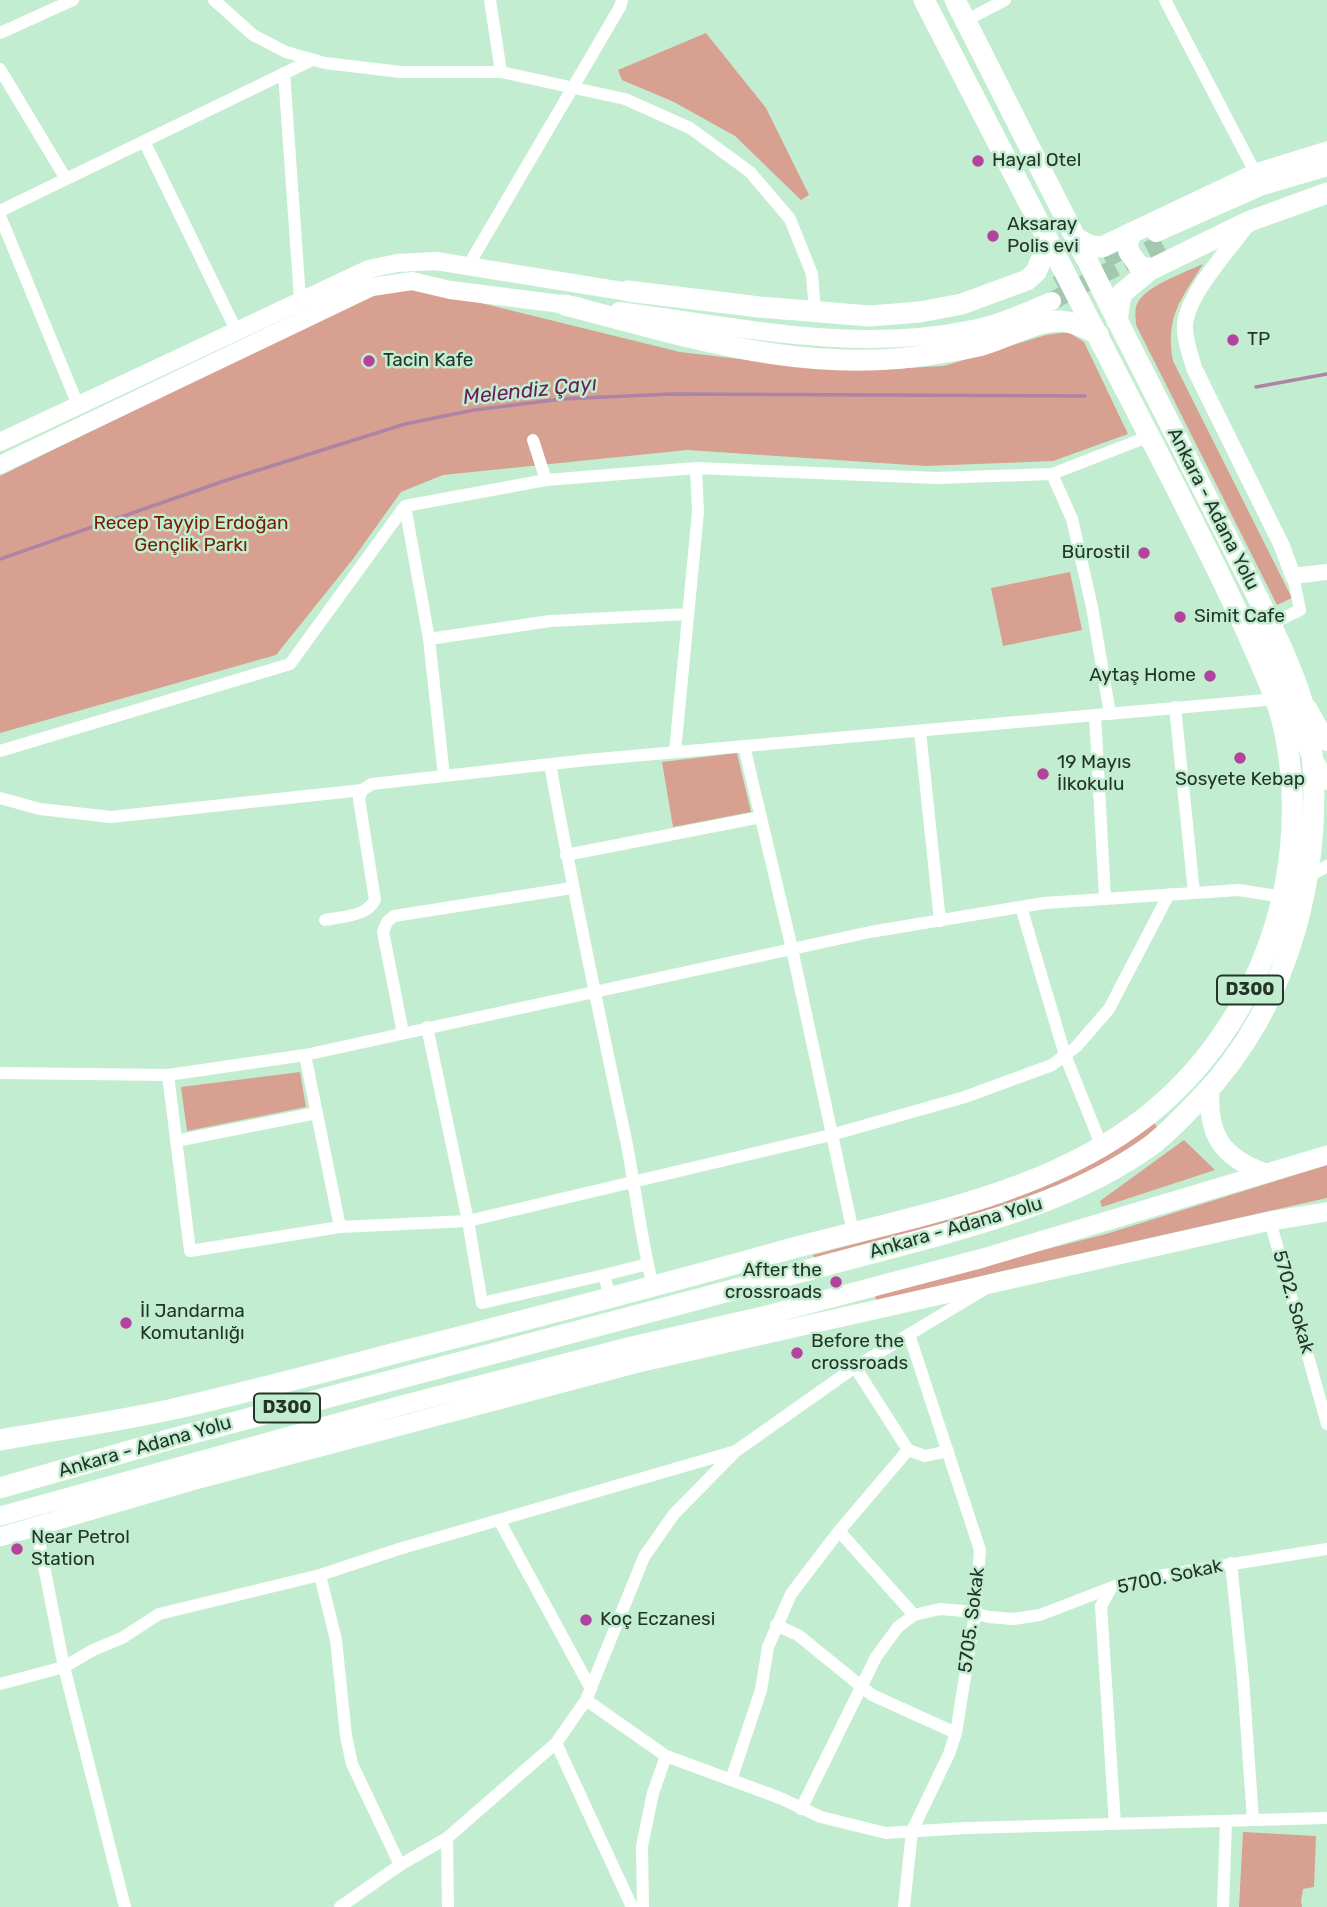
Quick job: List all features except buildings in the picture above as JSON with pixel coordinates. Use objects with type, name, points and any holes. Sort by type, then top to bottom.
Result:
[{"type":"highway","name":"Ankara - Adana Yolu","points":[[2,1439],[161,1412],[274,1386],[1000,1192],[1067,1167],[1134,1126],[1161,1104],[1199,1065],[1224,1034],[1246,999],[1261,967],[1283,897],[1293,836],[1293,793],[1286,738],[1277,699],[1231,596],[925,0]]},
{"type":"highway","name":"Ankara - Adana Yolu","points":[[0,1488],[171,1439],[1009,1216],[1075,1190],[1151,1146],[1210,1089],[1247,1044],[1272,1000],[1321,869],[1318,809],[1322,773],[1301,695],[1290,663],[1271,624],[955,0]]},
{"type":"highway","points":[[1076,239],[1101,247],[1256,174],[1327,152]]},
{"type":"highway","points":[[1117,321],[1121,295],[1126,288],[1152,269],[1250,221],[1327,193]]},
{"type":"highway","points":[[628,290],[870,316],[920,312],[962,304],[1014,286],[1036,272],[1042,258],[1045,231]]},
{"type":"highway","points":[[1133,232],[1126,242],[1129,252],[1139,266],[1152,269]]},
{"type":"highway","points":[[565,305],[705,343],[765,354],[820,359],[888,361],[935,354],[981,345],[1052,322],[1072,323],[1098,334]]},
{"type":"main road","points":[[1327,167],[1261,187],[1159,238],[1268,196],[1327,179]]},
{"type":"main road","points":[[0,442],[236,332],[300,299],[369,269],[397,263],[436,261],[628,290],[715,311],[815,326],[869,330],[922,328],[973,319],[1050,295],[1002,321],[974,329],[920,338],[868,341],[814,337],[565,305],[412,281],[372,287],[170,386],[0,465]]},
{"type":"main road","points":[[1231,596],[1279,673],[1301,734],[1322,773]]},
{"type":"main road","points":[[1301,695],[1325,736]]},
{"type":"main road","points":[[1210,1089],[1209,1111],[1212,1128],[1226,1150],[1242,1164],[1265,1172]]},
{"type":"main road","points":[[0,1516],[419,1401],[632,1346],[767,1315],[983,1258],[1327,1155]]},
{"type":"main road","points":[[0,1537],[199,1479],[638,1363],[1270,1221],[1327,1212]]},
{"type":"street","points":[[0,33],[73,0]]},
{"type":"street","points":[[214,0],[253,35],[286,52],[325,64],[401,72],[501,72],[625,99],[690,128],[750,172],[790,219],[812,274],[815,311]]},
{"type":"street","points":[[491,0],[501,72]]},
{"type":"street","points":[[468,266],[620,8],[622,0]]},
{"type":"street","points":[[965,21],[1005,0]]},
{"type":"street","points":[[1165,0],[1256,174]]},
{"type":"street","points":[[78,405],[0,213],[312,60]]},
{"type":"street","points":[[0,69],[66,179]]},
{"type":"street","points":[[284,73],[300,299]]},
{"type":"street","points":[[144,141],[236,332]]},
{"type":"street","points":[[1250,221],[1196,296],[1185,322],[1186,342],[1194,368],[1282,546],[1293,576],[1300,610],[1271,624]]},
{"type":"street","points":[[0,751],[290,664],[405,506],[546,480],[696,468],[936,478],[1052,474],[1150,436]]},
{"type":"street","points":[[533,440],[546,480]]},
{"type":"street","points":[[675,752],[698,512],[696,468]]},
{"type":"street","points":[[1052,474],[1072,519],[1092,607],[1110,714]]},
{"type":"street","points":[[405,506],[429,639],[444,776]]},
{"type":"street","points":[[1293,576],[1327,572]]},
{"type":"street","points":[[429,639],[550,621],[688,614]]},
{"type":"street","points":[[0,799],[40,809],[111,817],[362,790],[372,784],[550,764],[1277,699]]},
{"type":"street","points":[[1175,707],[1194,893]]},
{"type":"street","points":[[1096,715],[1105,898]]},
{"type":"street","points":[[920,731],[940,921]]},
{"type":"street","points":[[744,746],[792,949],[853,1232]]},
{"type":"street","points":[[550,764],[572,888],[635,1183],[653,1286]]},
{"type":"street","points":[[325,920],[362,913],[370,909],[375,900],[360,813],[359,799],[362,790]]},
{"type":"street","points":[[566,855],[761,817]]},
{"type":"street","points":[[403,1033],[383,932],[387,922],[394,916],[572,888]]},
{"type":"street","points":[[0,1073],[168,1075],[305,1055],[870,932],[1021,907],[1105,898],[1239,890],[1283,897]]},
{"type":"street","points":[[168,1075],[190,1251],[340,1227],[468,1221],[831,1135],[965,1097],[1052,1065],[1076,1047],[1109,1009],[1169,894]]},
{"type":"street","points":[[1021,907],[1065,1055],[1102,1147]]},
{"type":"street","points":[[426,1027],[468,1221],[482,1303],[648,1264]]},
{"type":"street","points":[[305,1055],[340,1227]]},
{"type":"street","points":[[176,1141],[317,1113]]},
{"type":"street","name":"5702. Sokak","points":[[1270,1221],[1327,1424]]},
{"type":"street","points":[[604,1275],[610,1298]]},
{"type":"street","points":[[339,1907],[400,1865],[447,1838],[556,1744],[589,1695],[643,1557],[674,1514],[736,1451],[855,1367],[996,1283]]},
{"type":"street","name":"5705. Sokak","points":[[904,1907],[912,1831],[956,1733],[975,1614],[980,1550],[909,1334]]},
{"type":"street","points":[[855,1367],[908,1450],[925,1456],[948,1451]]},
{"type":"street","points":[[731,1780],[758,1703],[766,1655],[776,1625],[791,1594],[839,1531],[908,1450]]},
{"type":"street","points":[[0,1684],[64,1667],[93,1650],[122,1639],[159,1614],[320,1575],[736,1451]]},
{"type":"street","points":[[499,1520],[589,1695],[666,1756],[780,1798],[801,1810],[877,1831],[1327,1818]]},
{"type":"street","points":[[36,1526],[64,1667],[125,1907]]},
{"type":"street","points":[[801,1810],[883,1647],[898,1628],[914,1615],[839,1531]]},
{"type":"street","name":"5700. Sokak","points":[[914,1615],[940,1609],[989,1618],[1013,1619],[1040,1615],[1123,1583],[1327,1549]]},
{"type":"street","points":[[1231,1563],[1243,1678],[1253,1820]]},
{"type":"street","points":[[320,1575],[337,1640],[347,1743],[352,1764],[400,1865]]},
{"type":"street","points":[[1110,1590],[1101,1606],[1115,1824]]},
{"type":"street","points":[[776,1625],[798,1635],[861,1688],[887,1703],[956,1733]]},
{"type":"street","points":[[556,1744],[632,1907]]},
{"type":"street","points":[[643,1907],[642,1846],[653,1793],[666,1756]]},
{"type":"street","points":[[1223,1907],[1226,1821]]},
{"type":"street","points":[[447,1838],[448,1907]]},
{"type":"green space","points":[[706,33],[766,108],[809,195],[801,200],[735,136],[674,102],[622,80],[618,70]]},
{"type":"green space","points":[[1203,264],[1173,320],[1173,361],[1292,598],[1277,605],[1136,325],[1135,312],[1141,297],[1167,280]]},
{"type":"green space","name":"Recep Tayyip Erdoğan Gençlik Parkı","points":[[416,287],[680,352],[800,366],[872,370],[944,366],[1046,335],[1068,332],[1084,342],[1128,434],[1053,461],[926,466],[687,450],[443,475],[401,492],[353,559],[276,655],[0,733],[0,476],[328,315],[389,289]]},
{"type":"green space","points":[[1070,572],[1082,630],[1003,646],[991,588]]},
{"type":"green space","points":[[737,753],[751,812],[673,827],[662,762]]},
{"type":"green space","points":[[300,1072],[306,1107],[187,1131],[181,1087]]},
{"type":"green space","points":[[1152,1121],[1160,1130],[1089,1181],[816,1261],[813,1255],[956,1217],[1023,1194]]},
{"type":"green space","points":[[1184,1140],[1215,1170],[1102,1207],[1100,1201]]},
{"type":"green space","points":[[1327,1165],[1327,1198],[876,1302],[875,1293],[1106,1234]]},
{"type":"green space","points":[[1243,1832],[1316,1836],[1314,1887],[1303,1889],[1302,1907],[1239,1907]]},
{"type":"waterway","name":"Melendiz Çayı","points":[[1256,387],[1327,374]]},
{"type":"waterway","name":"Melendiz Çayı","points":[[0,559],[227,480],[405,424],[474,410],[562,399],[671,394],[1085,396]]},
{"type":"tunnel","points":[[1052,301],[1162,243]]},
{"type":"tunnel","points":[[1057,285],[1128,247]]},
{"type":"place","name":"Hayal Otel","points":[[978,161]]},
{"type":"place","name":"Aksaray Polis evi","points":[[993,236]]},
{"type":"place","name":"TP","points":[[1233,340]]},
{"type":"place","name":"Tacin Kafe","points":[[369,361]]},
{"type":"place","name":"Bürostil","points":[[1144,553]]},
{"type":"place","name":"Simit Cafe","points":[[1180,617]]},
{"type":"place","name":"Aytaş Home","points":[[1210,676]]},
{"type":"place","name":"Sosyete Kebap","points":[[1240,758]]},
{"type":"place","name":"19 Mayıs İlkokulu","points":[[1043,774]]},
{"type":"place","name":"After the crossroads","points":[[836,1282]]},
{"type":"place","name":"İl Jandarma Komutanlığı","points":[[126,1323]]},
{"type":"place","name":"Before the crossroads","points":[[797,1353]]},
{"type":"place","name":"Near Petrol Station","points":[[17,1549]]},
{"type":"place","name":"Koç Eczanesi","points":[[586,1620]]}]
